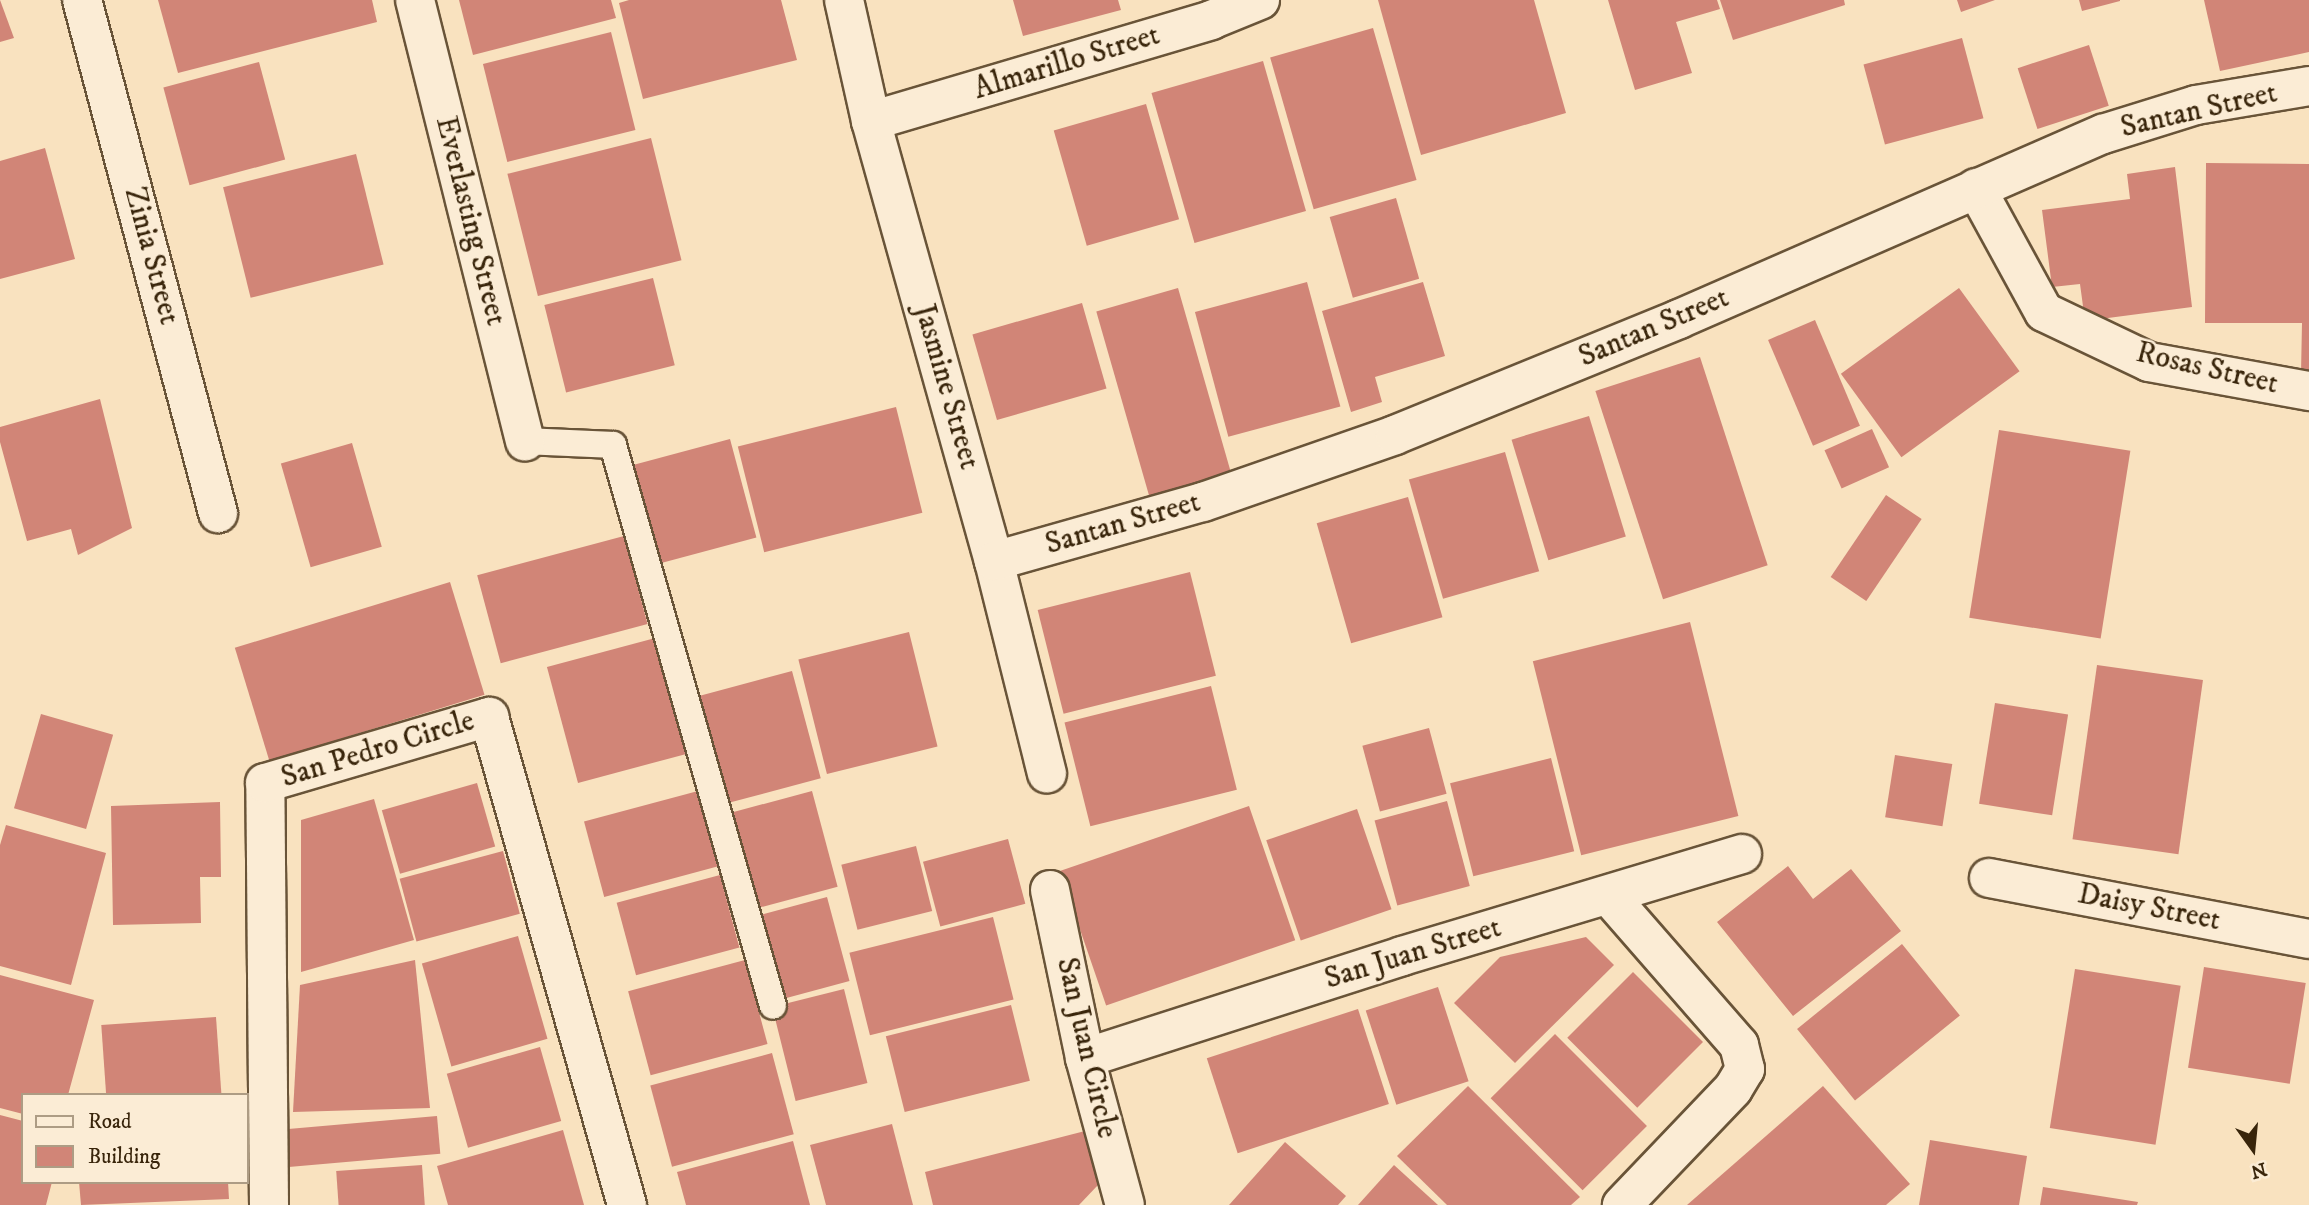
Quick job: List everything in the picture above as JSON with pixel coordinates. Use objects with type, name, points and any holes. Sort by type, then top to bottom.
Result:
[{"type":"street","name":"Zinia Street","points":[[82,0],[218,513]]},
{"type":"street","name":"Everlasting Street","points":[[415,0],[525,442]]},
{"type":"street","name":"Jasmine Street","points":[[844,0],[871,121],[994,561],[1047,774]]},
{"type":"street","name":"Almarillo Street","points":[[871,121],[1210,20],[1260,0]]},
{"type":"street","name":"Santan Street","points":[[994,561],[1203,502],[1395,435],[1679,319],[2103,134],[2196,105],[2309,86]]},
{"type":"street","name":"Rosas Street","points":[[1976,188],[2044,312],[2149,362],[2309,391]]},
{"type":"street","name":"San Pedro Circle","points":[[269,1205],[265,783],[489,717],[627,1205]]},
{"type":"street","name":"San Juan Street","points":[[1085,1058],[1402,956],[1742,854]]},
{"type":"street","name":"Daisy Street","points":[[1989,878],[2309,939]]},
{"type":"street","name":"San Juan Circle","points":[[1051,890],[1085,1058],[1125,1205]]},
{"type":"street","points":[[1609,896],[1739,1045],[1745,1069],[1734,1089],[1638,1198]]},
{"type":"lane","points":[[525,442],[613,445],[773,1006]]},
{"type":"building","points":[[0,0],[14,38],[0,42]]},
{"type":"building","points":[[158,0],[372,0],[377,22],[178,73]]},
{"type":"building","points":[[459,0],[611,0],[616,18],[473,55]]},
{"type":"building","points":[[629,0],[781,0],[797,60],[643,99],[619,3]]},
{"type":"building","points":[[1013,0],[1118,0],[1121,10],[1023,36]]},
{"type":"building","points":[[1378,0],[1534,0],[1566,113],[1421,155]]},
{"type":"building","points":[[1608,0],[1717,0],[1720,9],[1676,22],[1692,73],[1635,90]]},
{"type":"building","points":[[1720,0],[1844,0],[1845,5],[1733,40]]},
{"type":"building","points":[[1957,0],[1995,0],[1961,12]]},
{"type":"building","points":[[2079,0],[2120,0],[2120,1],[2082,11]]},
{"type":"building","points":[[2204,0],[2309,0],[2309,52],[2220,71]]},
{"type":"building","points":[[1373,28],[1417,180],[1314,209],[1270,57]]},
{"type":"building","points":[[611,32],[635,130],[507,162],[483,64]]},
{"type":"building","points":[[1962,38],[1983,118],[1885,145],[1863,64]]},
{"type":"building","points":[[2089,45],[2109,106],[2037,129],[2018,68]]},
{"type":"building","points":[[1263,61],[1306,211],[1194,243],[1151,93]]},
{"type":"building","points":[[259,62],[285,160],[190,185],[163,88]]},
{"type":"building","points":[[1146,104],[1179,219],[1087,246],[1054,130]]},
{"type":"building","points":[[651,138],[681,260],[538,296],[507,174]]},
{"type":"building","points":[[45,148],[75,259],[0,279],[0,161]]},
{"type":"building","points":[[356,154],[384,265],[251,298],[223,187]]},
{"type":"building","points":[[2206,163],[2309,164],[2309,373],[2301,373],[2302,323],[2205,323]]},
{"type":"building","points":[[2175,167],[2192,307],[2085,321],[2080,284],[2052,287],[2042,210],[2130,199],[2127,174]]},
{"type":"building","points":[[1396,198],[1419,279],[1353,298],[1330,217]]},
{"type":"building","points":[[653,278],[675,365],[566,392],[544,305]]},
{"type":"building","points":[[1307,282],[1340,407],[1228,437],[1195,312]]},
{"type":"building","points":[[1423,282],[1445,356],[1375,377],[1382,402],[1351,412],[1322,311]]},
{"type":"building","points":[[1178,288],[1231,474],[1149,497],[1096,311]]},
{"type":"building","points":[[1959,288],[2020,371],[1901,457],[1841,374]]},
{"type":"building","points":[[1082,303],[1107,389],[997,420],[972,334]]},
{"type":"building","points":[[1815,320],[1860,426],[1813,446],[1768,340]]},
{"type":"building","points":[[1700,357],[1768,565],[1663,599],[1595,391]]},
{"type":"building","points":[[100,399],[132,528],[78,555],[71,529],[27,541],[0,442],[0,427]]},
{"type":"building","points":[[896,407],[922,513],[764,552],[738,446]]},
{"type":"building","points":[[1589,416],[1626,536],[1548,560],[1512,440]]},
{"type":"building","points":[[1872,429],[1889,467],[1842,489],[1824,450]]},
{"type":"building","points":[[1999,430],[2130,451],[2101,638],[1969,618]]},
{"type":"building","points":[[730,439],[756,538],[650,566],[624,467]]},
{"type":"building","points":[[352,443],[382,547],[311,567],[281,463]]},
{"type":"building","points":[[1505,452],[1539,571],[1443,599],[1409,480]]},
{"type":"building","points":[[1886,495],[1922,519],[1866,601],[1831,577]]},
{"type":"building","points":[[1408,497],[1442,617],[1351,643],[1317,523]]},
{"type":"building","points":[[624,536],[648,624],[501,663],[477,575]]},
{"type":"building","points":[[1190,572],[1216,676],[1064,714],[1038,610]]},
{"type":"building","points":[[450,582],[484,695],[269,761],[235,648]]},
{"type":"building","points":[[1690,622],[1738,816],[1581,855],[1533,661]]},
{"type":"building","points":[[909,632],[938,746],[827,774],[798,660]]},
{"type":"building","points":[[659,637],[690,753],[578,783],[547,667]]},
{"type":"building","points":[[2097,665],[2203,680],[2178,854],[2073,839]]},
{"type":"building","points":[[792,671],[821,778],[722,805],[693,697]]},
{"type":"building","points":[[1211,686],[1237,790],[1090,826],[1064,723]]},
{"type":"building","points":[[1995,703],[2068,715],[2052,815],[1979,804]]},
{"type":"building","points":[[41,714],[113,735],[86,829],[14,808]]},
{"type":"building","points":[[1429,728],[1447,794],[1380,812],[1362,746]]},
{"type":"building","points":[[1895,755],[1952,764],[1942,826],[1885,817]]},
{"type":"building","points":[[1551,758],[1574,851],[1473,876],[1450,783]]},
{"type":"building","points":[[477,783],[495,846],[400,874],[382,810]]},
{"type":"building","points":[[698,791],[718,866],[604,897],[584,822]]},
{"type":"building","points":[[812,791],[838,887],[755,909],[729,813]]},
{"type":"building","points":[[374,799],[414,940],[301,972],[301,820]]},
{"type":"building","points":[[1447,801],[1470,886],[1397,905],[1375,820]]},
{"type":"building","points":[[220,802],[221,877],[200,877],[201,923],[113,925],[111,806]]},
{"type":"building","points":[[1249,806],[1295,940],[1106,1005],[1060,871]]},
{"type":"building","points":[[1357,809],[1392,909],[1301,940],[1266,840]]},
{"type":"building","points":[[6,825],[106,853],[71,985],[0,966],[0,845]]},
{"type":"building","points":[[1008,839],[1025,904],[940,926],[923,862]]},
{"type":"building","points":[[916,846],[932,911],[857,930],[841,865]]},
{"type":"building","points":[[503,851],[520,914],[416,941],[400,879]]},
{"type":"building","points":[[1788,866],[1813,899],[1851,869],[1901,931],[1793,1016],[1717,922]]},
{"type":"building","points":[[720,875],[739,947],[636,975],[617,903]]},
{"type":"building","points":[[827,897],[850,981],[781,999],[758,915]]},
{"type":"building","points":[[993,917],[1014,999],[870,1035],[849,953]]},
{"type":"building","points":[[518,936],[547,1039],[451,1066],[422,964]]},
{"type":"building","points":[[1586,937],[1614,965],[1515,1063],[1454,1003],[1500,957]]},
{"type":"building","points":[[1902,944],[1960,1015],[1855,1100],[1797,1029]]},
{"type":"building","points":[[415,960],[430,1108],[293,1112],[300,985]]},
{"type":"building","points":[[745,960],[768,1044],[651,1075],[628,991]]},
{"type":"building","points":[[2204,967],[2306,983],[2290,1084],[2188,1068]]},
{"type":"building","points":[[2075,969],[2181,986],[2155,1145],[2050,1128]]},
{"type":"building","points":[[1633,972],[1703,1042],[1637,1108],[1567,1038]]},
{"type":"building","points":[[0,975],[94,1000],[69,1093],[21,1093],[21,1113],[0,1108]]},
{"type":"building","points":[[1438,987],[1469,1081],[1396,1105],[1366,1010]]},
{"type":"building","points":[[844,989],[867,1083],[796,1101],[772,1007]]},
{"type":"building","points":[[1011,1005],[1030,1081],[905,1112],[886,1036]]},
{"type":"building","points":[[1358,1009],[1389,1104],[1238,1153],[1207,1058]]},
{"type":"building","points":[[216,1017],[221,1093],[106,1093],[101,1025]]},
{"type":"building","points":[[1555,1034],[1647,1126],[1583,1190],[1491,1098]]},
{"type":"building","points":[[540,1047],[561,1121],[468,1148],[447,1074]]},
{"type":"building","points":[[772,1053],[794,1134],[672,1167],[650,1086]]},
{"type":"building","points":[[1468,1086],[1580,1197],[1571,1205],[1447,1205],[1397,1156]]},
{"type":"building","points":[[1823,1086],[1910,1184],[1886,1205],[1687,1205]]},
{"type":"building","points":[[0,1115],[21,1120],[21,1184],[51,1184],[46,1205],[0,1205]]},
{"type":"building","points":[[437,1116],[440,1154],[286,1167],[283,1130]]},
{"type":"building","points":[[892,1124],[913,1205],[826,1205],[810,1145]]},
{"type":"building","points":[[563,1130],[584,1205],[448,1205],[437,1166]]},
{"type":"building","points":[[1085,1131],[1098,1185],[1079,1205],[933,1205],[925,1172]]},
{"type":"building","points":[[1930,1140],[2027,1156],[2019,1205],[1919,1205]]},
{"type":"building","points":[[793,1141],[810,1205],[686,1205],[677,1172]]},
{"type":"building","points":[[1285,1142],[1346,1196],[1338,1205],[1229,1205]]},
{"type":"building","points":[[422,1165],[425,1205],[339,1205],[336,1171]]},
{"type":"building","points":[[1394,1165],[1438,1205],[1358,1205]]},
{"type":"building","points":[[79,1184],[228,1184],[229,1199],[81,1205]]},
{"type":"building","points":[[2043,1187],[2138,1202],[2137,1205],[2040,1205]]}]
